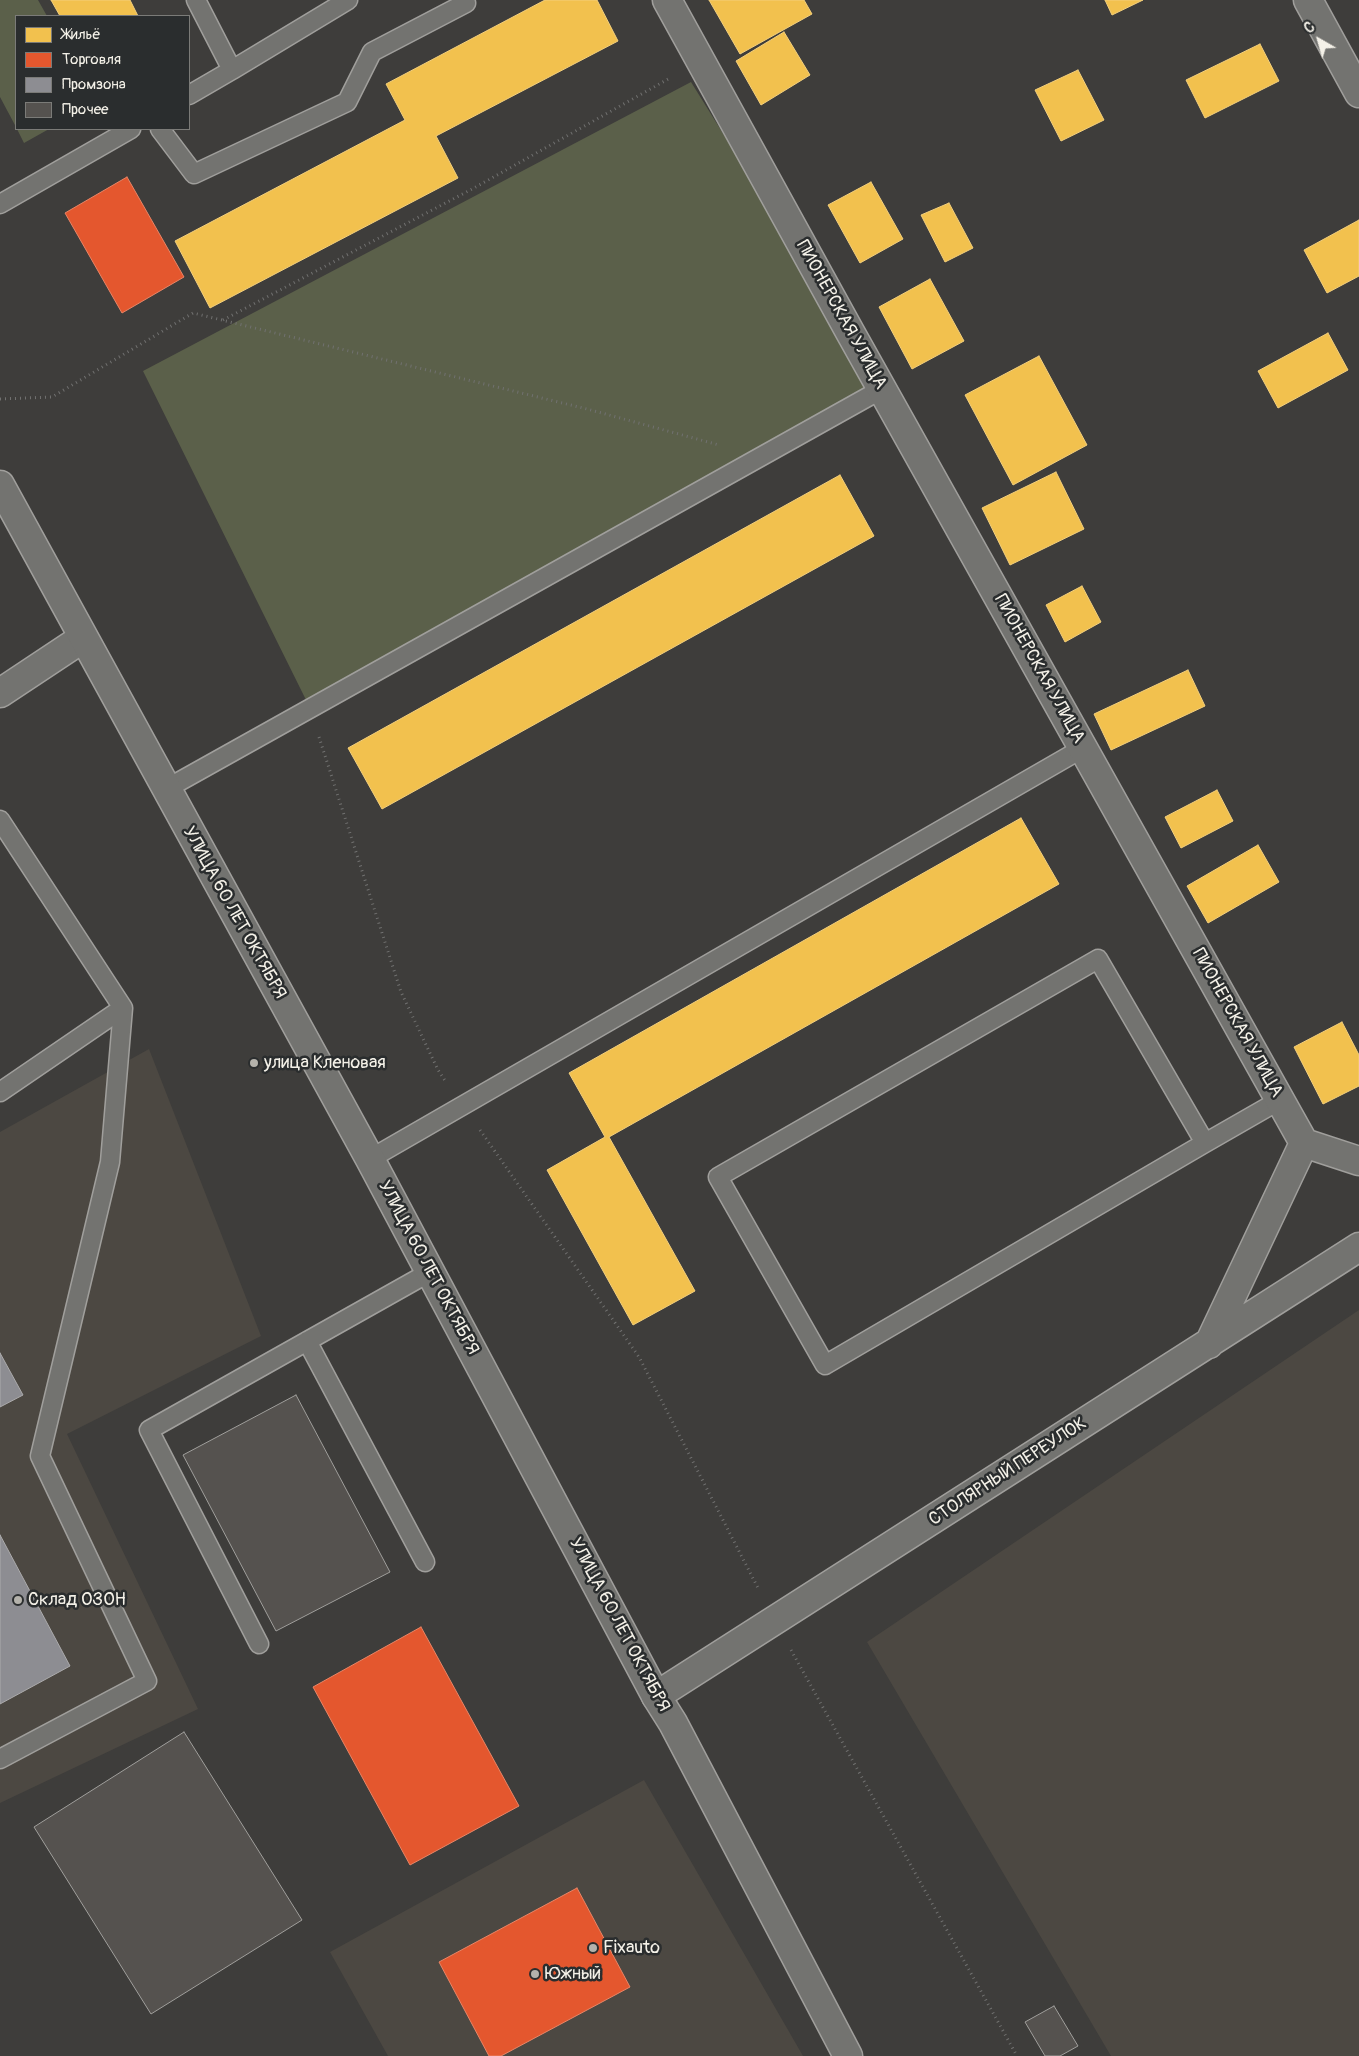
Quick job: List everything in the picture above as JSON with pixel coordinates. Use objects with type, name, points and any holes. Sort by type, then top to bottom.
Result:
[{"type":"street","name":"ПИОНЕРСКАЯ УЛИЦА","points":[[667,0],[882,389],[1304,1143]]},
{"type":"street","points":[[1308,0],[1359,93]]},
{"type":"street","name":"УЛИЦА 60 ЛЕТ ОКТЯБРЯ","points":[[0,485],[370,1159],[656,1696],[673,1723],[848,2056]]},
{"type":"street","points":[[0,693],[83,638]]},
{"type":"street","points":[[1209,1344],[1304,1143],[1359,1161]]},
{"type":"street","name":"СТОЛЯРНЫЙ ПЕРЕУЛОК","points":[[656,1696],[1359,1247]]},
{"type":"lane","points":[[196,0],[232,70]]},
{"type":"lane","points":[[190,94],[348,0]]},
{"type":"lane","points":[[161,130],[194,174],[347,102],[372,52],[466,3],[465,0]]},
{"type":"lane","points":[[0,204],[129,130]]},
{"type":"lane","points":[[166,789],[882,389]]},
{"type":"lane","points":[[370,1159],[1083,748]]},
{"type":"lane","points":[[0,820],[123,1008],[110,1162],[40,1456],[147,1681],[0,1759]]},
{"type":"lane","points":[[1205,1144],[1098,959],[718,1177],[824,1365],[1205,1144],[1280,1100]]},
{"type":"lane","points":[[0,1092],[123,1008]]},
{"type":"lane","points":[[259,1644],[150,1430],[430,1272]]},
{"type":"lane","points":[[307,1341],[425,1562]]},
{"type":"path","points":[[222,320],[474,188],[701,61]]},
{"type":"path","points":[[0,400],[52,398],[193,312],[587,409],[761,457]]},
{"type":"path","points":[[310,708],[401,992],[438,1070],[639,1357],[775,1620],[1017,2056]]},
{"type":"shaded area","points":[[149,1049],[261,1336],[67,1434],[198,1709],[0,1803],[0,1132]]},
{"type":"shaded area","points":[[1359,1310],[1359,2056],[1111,2056],[867,1642]]},
{"type":"shaded area","points":[[644,1780],[803,2056],[388,2056],[330,1952]]},
{"type":"green space","points":[[0,0],[38,0],[46,15],[15,15],[15,125],[0,97]]},
{"type":"green space","points":[[691,82],[882,389],[310,708],[143,371]]},
{"type":"green space","points":[[18,130],[47,130],[24,143]]},
{"type":"building: Жильё","points":[[51,0],[130,0],[138,15],[59,15]]},
{"type":"building: Жильё","points":[[545,0],[597,0],[618,41],[436,136],[458,178],[210,308],[175,241],[405,120],[386,84]]},
{"type":"building: Жильё","points":[[709,0],[804,0],[812,14],[740,54]]},
{"type":"building: Жильё","points":[[1105,0],[1143,0],[1112,15]]},
{"type":"building: Жильё","points":[[784,32],[810,75],[761,105],[736,61]]},
{"type":"building: Жильё","points":[[1260,44],[1279,81],[1205,118],[1186,80]]},
{"type":"building: Жильё","points":[[1078,70],[1104,120],[1061,141],[1035,90]]},
{"type":"building: Жильё","points":[[871,182],[903,239],[860,263],[828,205]]},
{"type":"building: Жильё","points":[[949,203],[973,248],[945,262],[921,215]]},
{"type":"building: Жильё","points":[[1359,220],[1359,276],[1327,293],[1304,250]]},
{"type":"building: Жильё","points":[[930,279],[964,341],[912,369],[879,307]]},
{"type":"building: Жильё","points":[[1328,333],[1348,370],[1278,408],[1258,371]]},
{"type":"building: Жильё","points":[[1039,356],[1087,445],[1013,485],[965,395]]},
{"type":"building: Жильё","points":[[1056,472],[1084,529],[1010,565],[982,508]]},
{"type":"building: Жильё","points":[[840,475],[874,536],[382,809],[348,748]]},
{"type":"building: Жильё","points":[[1082,586],[1101,622],[1065,642],[1046,605]]},
{"type":"building: Жильё","points":[[1188,670],[1205,706],[1111,750],[1094,714]]},
{"type":"building: Жильё","points":[[1217,790],[1233,821],[1181,848],[1165,817]]},
{"type":"building: Жильё","points":[[1021,818],[1059,884],[609,1137],[695,1291],[633,1325],[547,1170],[605,1137],[569,1073]]},
{"type":"building: Жильё","points":[[1258,845],[1279,882],[1208,923],[1187,886]]},
{"type":"building: Жильё","points":[[1342,1022],[1359,1055],[1359,1086],[1323,1104],[1294,1047]]},
{"type":"building: Торговля","points":[[127,177],[184,277],[122,313],[65,213]]},
{"type":"building: Торговля","points":[[421,1627],[519,1806],[410,1865],[313,1687]]},
{"type":"building: Торговля","name":"Южный","points":[[577,1888],[630,1987],[501,2056],[489,2056],[439,1962]]},
{"type":"building: Промзона","points":[[0,1353],[23,1395],[0,1407]]},
{"type":"building: Промзона","name":"Склад ОЗОН","points":[[0,1535],[70,1666],[0,1704]]},
{"type":"building: Прочее","points":[[296,1395],[390,1572],[276,1631],[183,1455]]},
{"type":"building: Прочее","points":[[184,1732],[302,1920],[151,2014],[34,1827]]},
{"type":"building: Прочее","points":[[1054,2006],[1078,2046],[1060,2056],[1045,2056],[1025,2022]]},
{"type":"place","name":"улица Кленовая","points":[[254,1063]]},
{"type":"place","name":"Склад ОЗОН","points":[[18,1600]]},
{"type":"place","name":"Fixauto","points":[[593,1948]]},
{"type":"place","name":"Южный","points":[[535,1974]]}]
